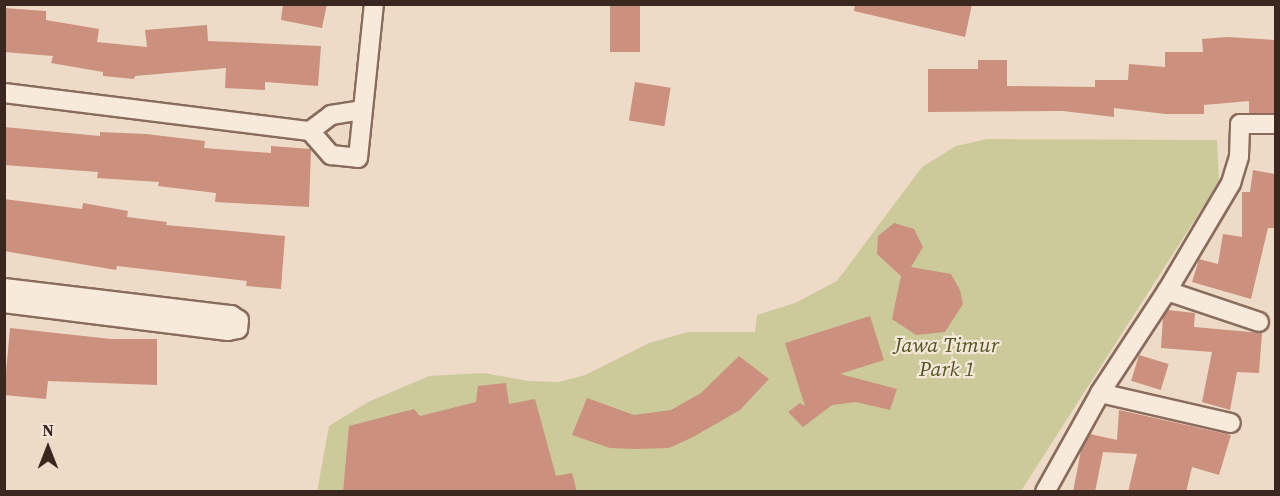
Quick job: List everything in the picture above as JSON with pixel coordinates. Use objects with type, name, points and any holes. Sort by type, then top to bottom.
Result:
[{"type":"street","points":[[4,93],[310,131],[331,155],[358,158],[374,4]]},
{"type":"street","points":[[310,131],[331,115],[362,110]]},
{"type":"street","points":[[1045,492],[1100,393],[1167,291],[1231,183],[1239,156],[1240,124],[1275,123]]},
{"type":"street","points":[[4,288],[231,315],[238,320],[238,329],[228,331],[4,303]]},
{"type":"street","points":[[1167,291],[1259,322]]},
{"type":"street","points":[[1100,393],[1232,423]]},
{"type":"green space","name":"Jawa Timur Park 1","points":[[987,139],[1217,140],[1219,182],[1021,491],[317,492],[329,426],[368,402],[429,376],[484,373],[528,381],[559,382],[585,375],[649,343],[688,332],[755,332],[757,315],[795,303],[837,281],[922,167],[956,146]]},
{"type":"building","points":[[283,4],[327,4],[322,28],[281,20]]},
{"type":"building","points":[[610,4],[640,4],[640,52],[610,52]]},
{"type":"building","points":[[855,4],[972,4],[965,37],[854,11]]},
{"type":"building","points":[[4,8],[46,11],[46,20],[99,29],[97,42],[147,47],[145,30],[207,25],[208,41],[321,46],[318,86],[265,82],[265,90],[225,88],[226,68],[135,76],[134,79],[103,76],[103,72],[51,63],[53,56],[4,52]]},
{"type":"building","points":[[1227,37],[1275,40],[1275,113],[1249,113],[1249,101],[1204,105],[1204,114],[1166,114],[1114,108],[1114,117],[1063,111],[928,112],[928,69],[978,69],[978,60],[1007,60],[1007,86],[1095,87],[1095,80],[1128,80],[1129,64],[1165,67],[1165,52],[1203,52],[1202,39]]},
{"type":"building","points":[[635,82],[671,88],[664,126],[629,121]]},
{"type":"building","points":[[4,127],[100,136],[100,132],[146,134],[205,141],[204,148],[271,153],[271,146],[311,149],[309,207],[215,202],[216,193],[158,186],[159,182],[97,178],[98,172],[4,165]]},
{"type":"building","points":[[1253,170],[1275,174],[1275,228],[1268,228],[1251,299],[1192,282],[1199,259],[1218,264],[1223,234],[1242,237],[1242,192],[1250,192]]},
{"type":"building","points":[[4,199],[82,209],[83,203],[128,211],[127,217],[167,222],[166,225],[285,236],[281,289],[246,286],[247,281],[117,266],[116,270],[4,251]]},
{"type":"building","points":[[894,223],[914,229],[923,247],[911,267],[951,274],[960,290],[963,304],[945,332],[916,335],[892,319],[901,276],[877,254],[878,236]]},
{"type":"building","points":[[1168,310],[1195,313],[1194,327],[1262,333],[1259,373],[1237,372],[1230,410],[1202,402],[1212,352],[1161,348],[1163,317]]},
{"type":"building","points":[[870,316],[884,360],[840,374],[897,389],[890,410],[856,402],[832,405],[803,427],[788,412],[800,403],[805,406],[785,343]]},
{"type":"building","points":[[10,328],[111,339],[157,339],[157,385],[48,381],[46,399],[4,395]]},
{"type":"building","points":[[1139,355],[1169,364],[1161,390],[1131,381]]},
{"type":"building","points":[[739,356],[769,379],[740,410],[693,437],[669,448],[636,449],[610,448],[572,435],[587,398],[634,415],[671,410],[701,393]]},
{"type":"building","points":[[506,383],[509,404],[535,399],[556,476],[572,473],[577,492],[343,492],[349,426],[414,409],[420,416],[476,402],[478,386]]},
{"type":"building","points":[[1119,410],[1231,435],[1219,475],[1192,467],[1186,492],[1128,492],[1137,454],[1103,452],[1095,492],[1073,492],[1081,450],[1090,434],[1117,440]]}]
